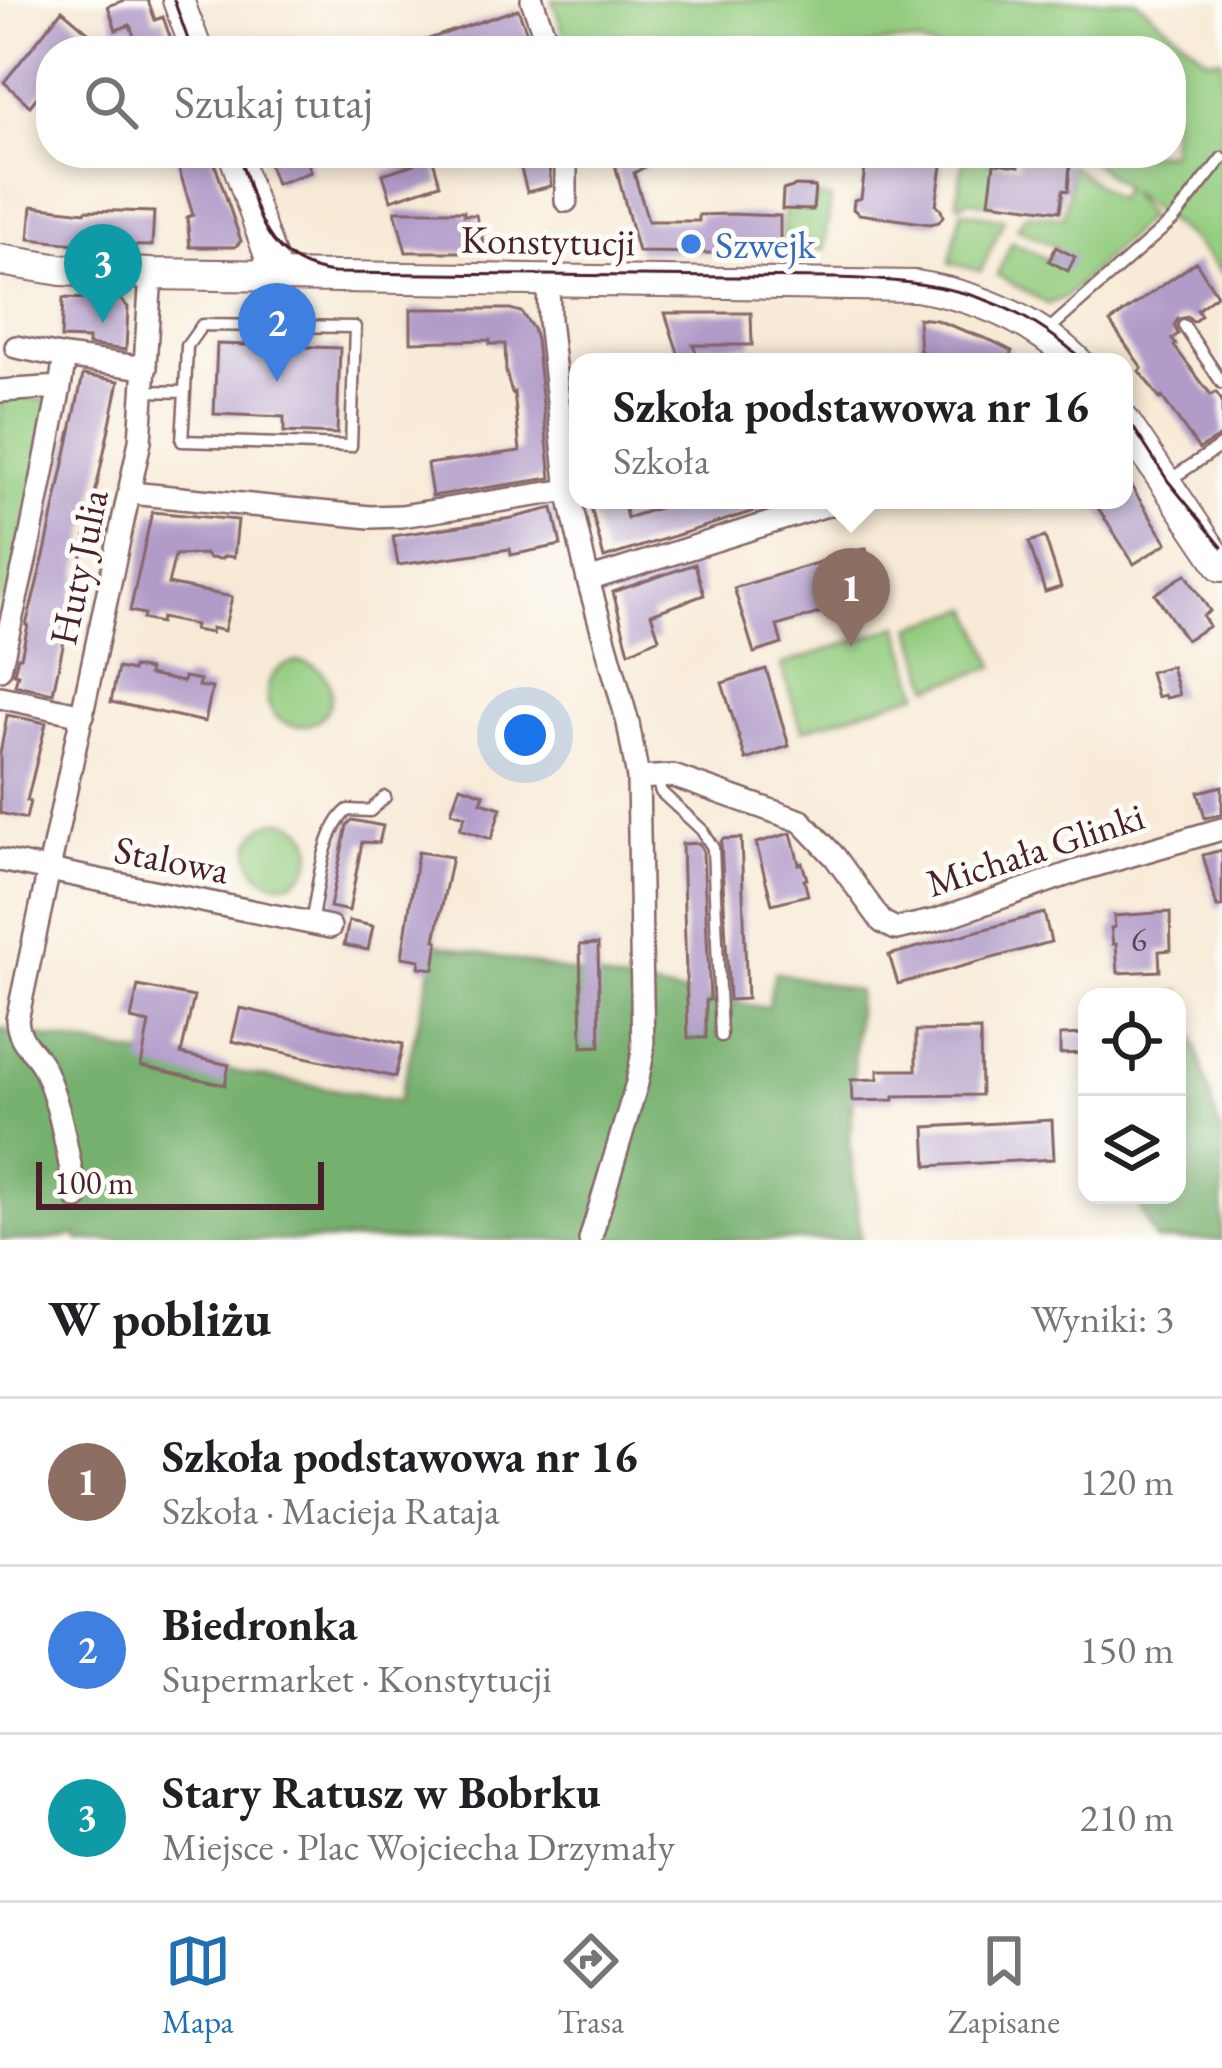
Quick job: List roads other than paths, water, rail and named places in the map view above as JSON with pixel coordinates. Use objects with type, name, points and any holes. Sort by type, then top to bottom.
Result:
[{"type":"street","points":[[178,0],[191,36]]},
{"type":"street","points":[[532,0],[545,36]]},
{"type":"street","points":[[239,168],[277,276]]},
{"type":"street","points":[[566,168],[566,202]]},
{"type":"street","name":"Konstytucji","points":[[0,260],[61,270],[151,274],[916,286],[972,300],[1045,334],[1067,353]]},
{"type":"street","name":"Huty Julia","points":[[77,1198],[53,1095],[43,1066],[18,1035],[17,1020],[131,493],[140,441],[151,274]]},
{"type":"street","points":[[548,279],[569,494]]},
{"type":"street","points":[[16,347],[145,379]]},
{"type":"street","points":[[0,669],[65,357]]},
{"type":"street","points":[[0,391],[60,387]]},
{"type":"street","points":[[1133,435],[1222,566]]},
{"type":"street","points":[[131,493],[370,517],[568,490]]},
{"type":"street","points":[[572,509],[588,580],[647,777],[643,1052],[590,1240]]},
{"type":"street","points":[[588,580],[814,509]]},
{"type":"street","points":[[0,697],[82,716]]},
{"type":"street","name":"Michała Glinki","points":[[647,777],[673,776],[801,821],[836,857],[882,922],[896,929],[1222,829]]},
{"type":"street","name":"Stalowa","points":[[0,860],[320,925]]},
{"type":"lane","points":[[1045,334],[1174,219],[1222,158]]},
{"type":"lane","points":[[202,325],[355,327],[351,446],[182,441],[185,392],[187,346],[202,325]]},
{"type":"lane","points":[[1184,326],[1222,383]]},
{"type":"lane","points":[[145,379],[185,392]]},
{"type":"lane","points":[[1165,483],[1222,446]]},
{"type":"lane","points":[[647,777],[702,830],[712,848],[721,1036]]},
{"type":"lane","points":[[320,925],[331,834],[339,817],[348,810],[370,811],[386,797]]},
{"type":"tram line","points":[[174,0],[187,36]]},
{"type":"tram line","points":[[243,168],[258,213],[277,246],[309,267],[333,273],[907,282],[970,294],[999,305],[1028,319],[1074,353]]},
{"type":"tram line","points":[[1133,427],[1168,481],[1222,547]]},
{"type":"place","name":"Szwejk","points":[[691,244]]},
{"type":"place","name":"Stary Ratusz w Bobrku","points":[[103,323]]},
{"type":"place","name":"Biedronka","points":[[277,382]]},
{"type":"place","name":"Szkoła podstawowa nr 16","points":[[851,647]]}]
